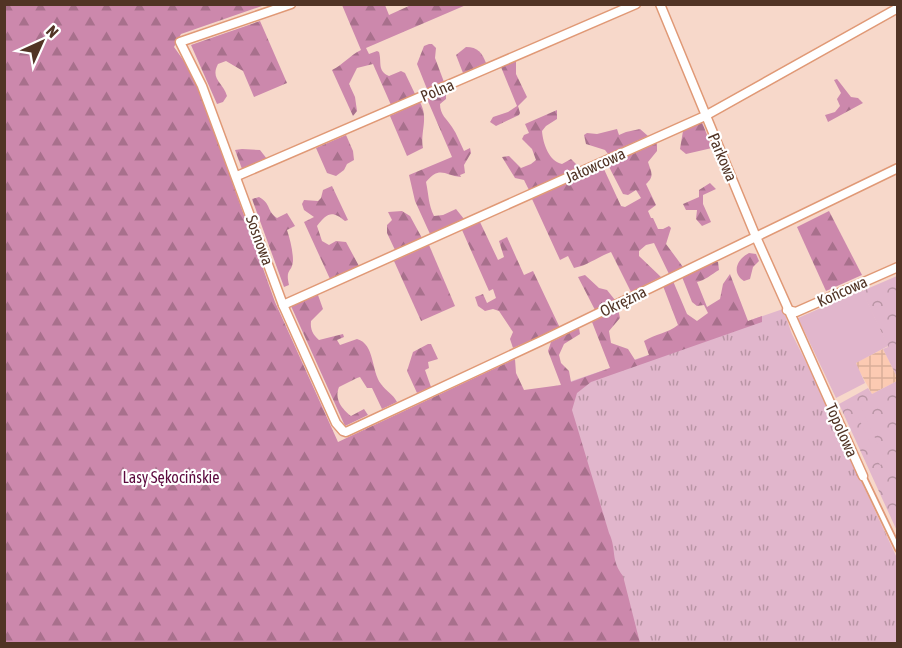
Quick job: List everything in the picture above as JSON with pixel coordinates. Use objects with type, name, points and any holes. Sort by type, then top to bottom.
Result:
[{"type":"street","name":"Sosnowa","points":[[291,4],[180,42],[202,86],[283,305],[336,423],[346,432]]},
{"type":"street","name":"Polna","points":[[237,176],[636,4]]},
{"type":"street","name":"Parkowa","points":[[660,4],[787,310]]},
{"type":"street","name":"Jałowcowa","points":[[283,305],[705,116],[897,8]]},
{"type":"street","name":"Okrężna","points":[[346,432],[897,168]]},
{"type":"street","name":"Końcowa","points":[[787,310],[796,312],[897,267]]},
{"type":"street","name":"Topolowa","points":[[787,310],[839,419],[862,476]]},
{"type":"lane","name":"Topolowa","points":[[862,476],[897,549]]},
{"type":"shaded area","points":[[883,349],[897,381],[872,394],[855,363]]},
{"type":"green space","name":"Lasy Sękocińskie","points":[[4,5],[265,5],[181,34],[174,47],[194,75],[275,302],[338,442],[515,359],[516,373],[524,390],[561,385],[548,351],[551,342],[579,328],[580,334],[564,344],[559,355],[561,363],[569,371],[571,382],[610,368],[592,322],[618,309],[620,318],[609,331],[611,343],[628,349],[635,360],[649,355],[644,341],[678,325],[663,286],[673,281],[687,314],[697,321],[708,313],[704,305],[697,306],[692,302],[682,277],[715,261],[718,262],[719,270],[697,282],[707,307],[720,299],[723,284],[730,274],[748,321],[762,316],[762,322],[591,382],[577,393],[572,410],[611,539],[616,564],[623,576],[640,643],[5,643]]},
{"type":"green space","points":[[342,5],[385,5],[389,15],[411,5],[466,5],[366,48],[369,54],[379,52],[381,69],[385,74],[389,76],[401,71],[405,73],[415,94],[391,105],[373,64],[357,68],[349,84],[355,97],[357,111],[353,116],[332,70],[361,50]]},
{"type":"green space","points":[[260,21],[287,83],[254,97],[243,71],[226,61],[218,64],[215,73],[227,96],[223,102],[217,104],[191,45]]},
{"type":"green space","points":[[429,44],[436,48],[435,58],[444,82],[427,89],[417,64],[424,46]]},
{"type":"green space","points":[[466,47],[479,51],[486,63],[463,73],[456,55]]},
{"type":"green space","points":[[516,61],[516,74],[527,97],[518,106],[519,115],[496,126],[490,122],[493,117],[517,106],[501,67]]},
{"type":"green space","points":[[837,79],[851,97],[858,98],[863,103],[828,122],[825,115],[835,112],[840,106],[837,99],[841,93],[834,80]]},
{"type":"green space","points":[[446,91],[446,99],[440,104],[441,111],[464,151],[470,148],[471,153],[464,165],[465,173],[460,175],[461,177],[439,173],[426,182],[434,216],[456,209],[464,219],[430,234],[415,201],[409,175],[452,157],[427,99]]},
{"type":"green space","points":[[420,102],[424,114],[423,148],[407,156],[390,116]]},
{"type":"green space","points":[[557,110],[557,119],[542,131],[545,146],[550,156],[557,162],[562,164],[571,159],[579,167],[529,190],[524,180],[515,178],[502,157],[509,156],[521,168],[536,160],[532,149],[522,139],[529,133],[525,124]]},
{"type":"green space","points":[[702,122],[712,148],[686,154],[680,149],[683,131]]},
{"type":"green space","points":[[617,129],[619,135],[640,129],[648,136],[608,154],[605,150],[586,144],[584,135],[587,133],[597,134]]},
{"type":"green space","points":[[346,135],[354,160],[336,176],[327,173],[316,148]]},
{"type":"green space","points":[[657,143],[657,151],[648,162],[651,176],[646,184],[656,205],[648,211],[658,229],[669,226],[671,228],[666,244],[683,267],[669,274],[654,243],[646,245],[639,251],[639,256],[661,277],[631,292],[611,252],[574,268],[568,256],[560,260],[532,199],[603,167],[621,206],[625,207],[641,198],[636,190],[628,195],[623,194],[608,165]]},
{"type":"green space","points":[[235,150],[260,150],[267,159],[242,169]]},
{"type":"green space","points":[[710,183],[716,189],[703,195],[703,204],[711,222],[702,226],[696,219],[697,210],[686,210],[683,204],[699,197],[699,190]]},
{"type":"green space","points":[[332,186],[348,220],[345,221],[333,214],[324,218],[317,226],[322,241],[329,245],[336,241],[346,242],[359,266],[330,279],[304,222],[314,217],[304,210],[302,204],[304,200],[318,201],[323,190]]},
{"type":"green space","points":[[259,197],[274,216],[277,218],[287,213],[295,226],[287,230],[293,261],[288,273],[289,285],[284,287],[252,199]]},
{"type":"green space","points":[[402,211],[410,216],[422,238],[395,250],[387,233],[387,225],[392,220],[388,212]]},
{"type":"green space","points":[[829,211],[862,275],[826,291],[797,227]]},
{"type":"green space","points":[[480,222],[498,260],[504,257],[499,241],[507,237],[524,275],[533,271],[560,328],[513,348],[510,339],[513,332],[499,311],[493,309],[485,311],[478,306],[475,297],[483,294],[487,303],[496,298],[493,289],[489,291],[462,230]]},
{"type":"green space","points":[[429,245],[455,306],[421,321],[394,261]]},
{"type":"green space","points":[[749,253],[756,254],[759,261],[753,267],[750,279],[744,281],[738,274],[737,266],[741,259]]},
{"type":"green space","points":[[585,275],[599,288],[607,290],[615,300],[595,310],[578,277]]},
{"type":"green space","points":[[897,276],[897,377],[883,349],[888,347],[862,291]]},
{"type":"green space","points":[[862,290],[888,346],[856,363],[865,383],[836,398],[798,318]]},
{"type":"green space","points":[[318,295],[323,309],[311,321],[315,336],[319,340],[343,334],[344,337],[337,340],[340,345],[357,339],[363,342],[370,352],[378,379],[397,402],[382,409],[372,388],[367,388],[360,377],[357,378],[339,387],[338,400],[351,416],[364,409],[368,415],[345,426],[291,306]]},
{"type":"green space","points":[[783,309],[792,334],[829,408],[897,558],[897,643],[634,643],[557,386]]},
{"type":"green space","points":[[431,344],[438,359],[428,362],[429,368],[425,370],[431,387],[417,393],[407,371],[413,352]]},
{"type":"green space","points":[[897,381],[897,531],[839,404],[868,388],[872,394]]},
{"type":"green space","points":[[861,407],[886,462],[880,465],[855,410]]}]
